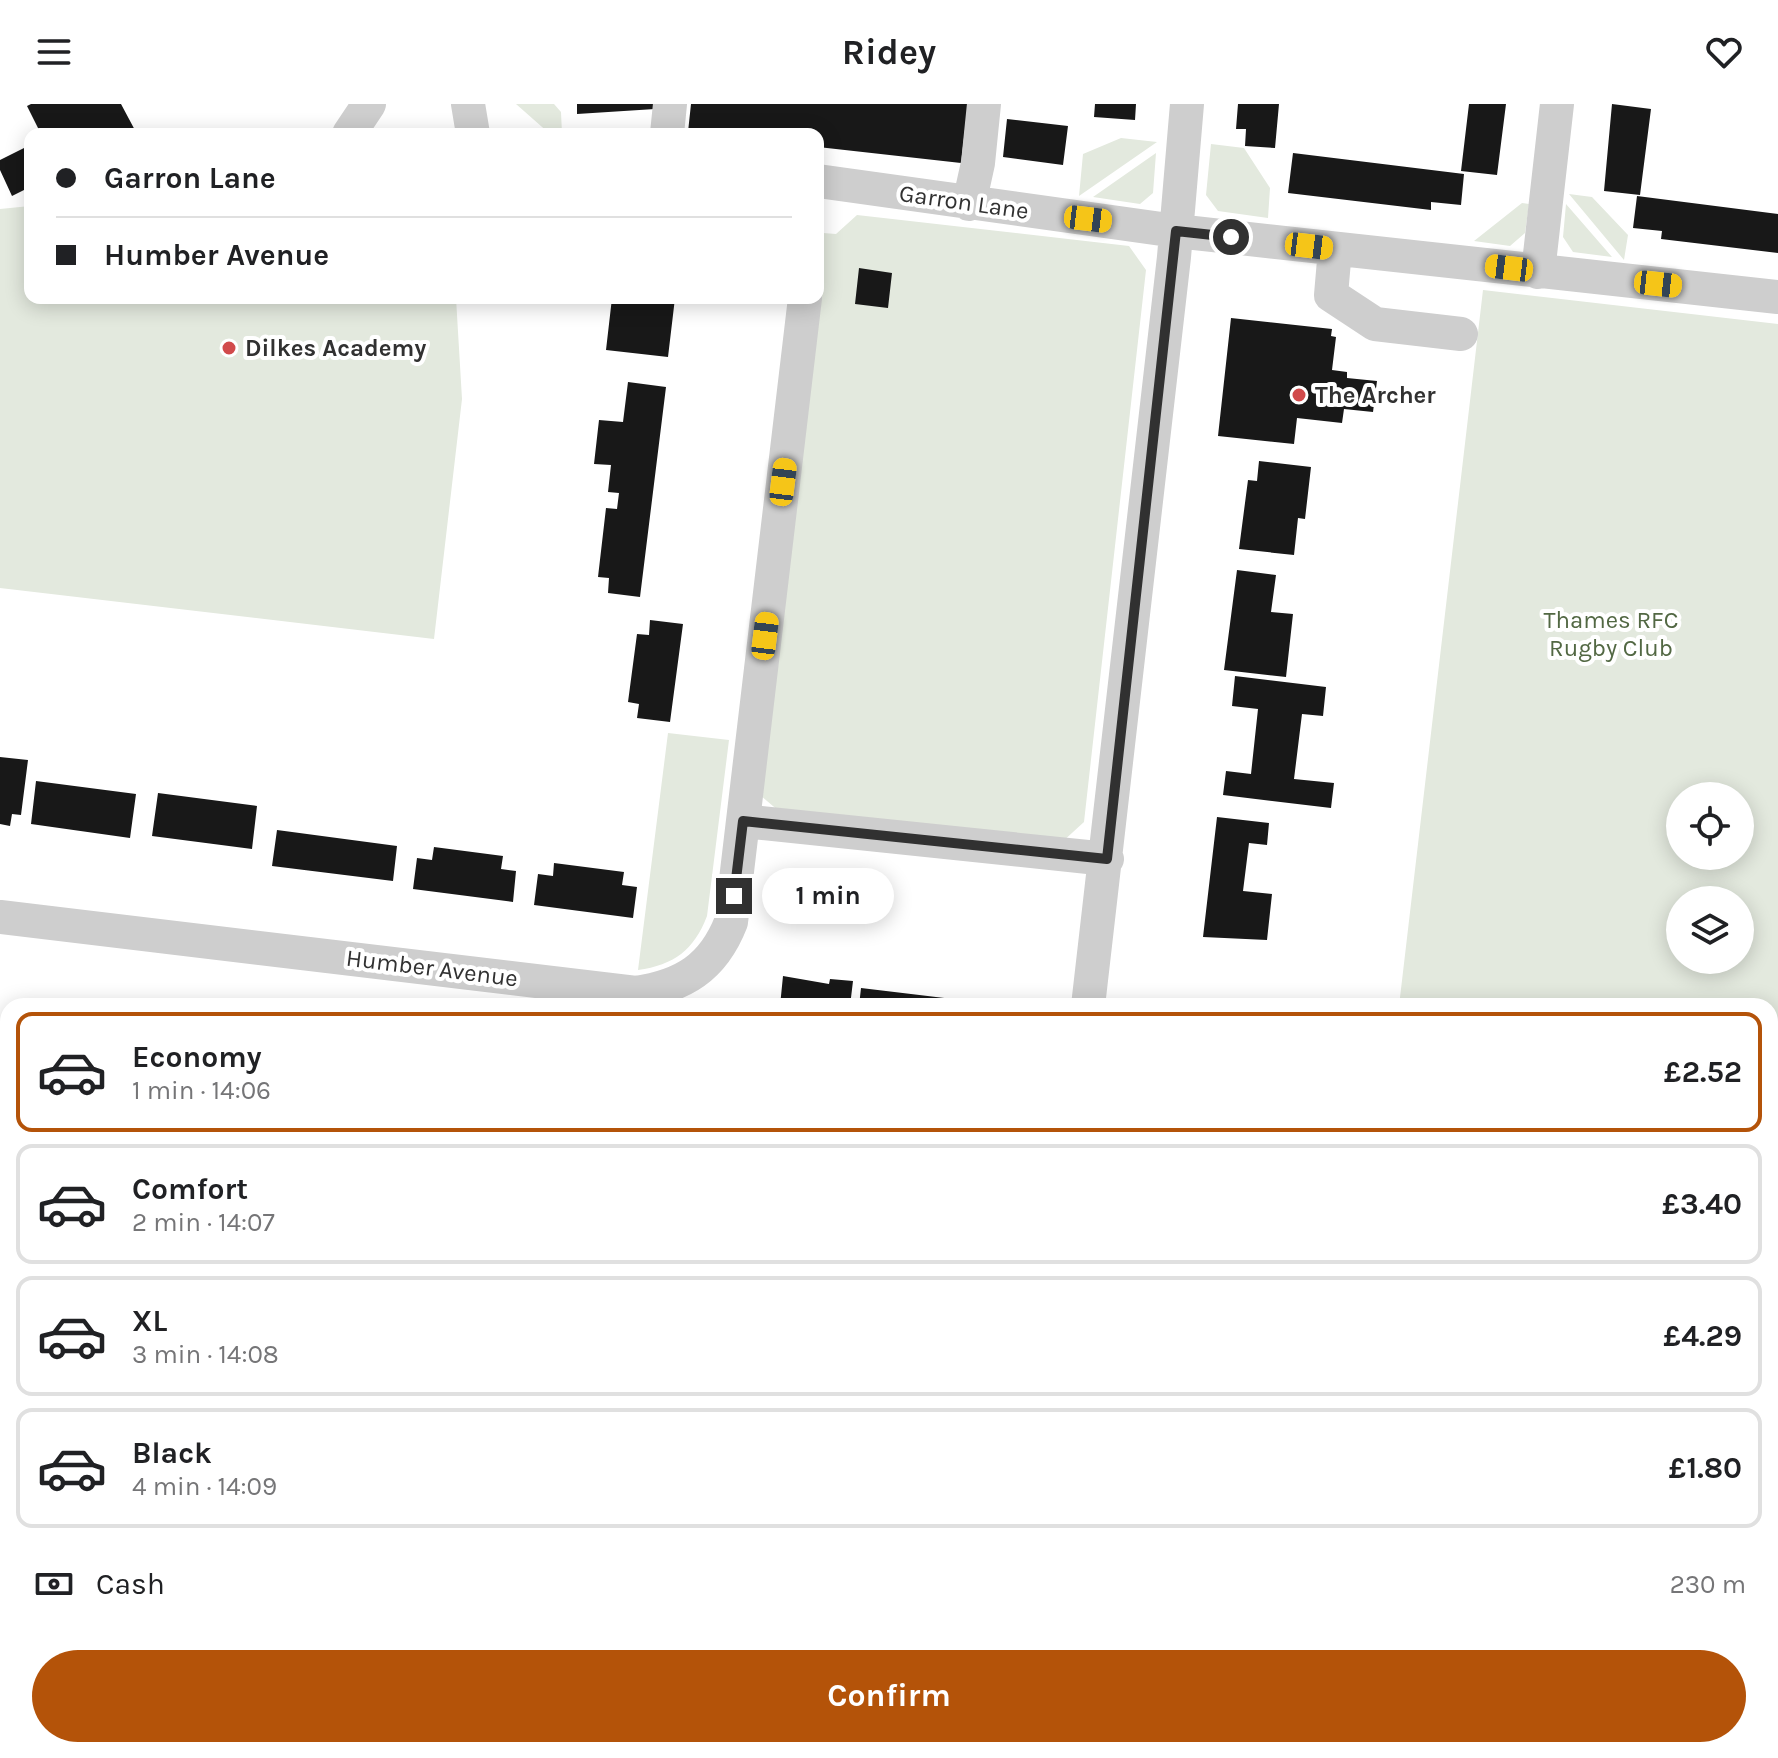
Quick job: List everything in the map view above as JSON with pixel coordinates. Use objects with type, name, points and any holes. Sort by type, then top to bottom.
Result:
[{"type":"street","points":[[353,128],[369,104]]},
{"type":"street","points":[[468,104],[472,128]]},
{"type":"street","points":[[668,128],[670,104]]},
{"type":"street","points":[[969,204],[978,163],[984,104]]},
{"type":"street","points":[[1089,998],[1176,231],[1187,104]]},
{"type":"street","points":[[1538,272],[1557,104]]},
{"type":"street","name":"Garron Lane","points":[[824,183],[1176,231],[1778,297]]},
{"type":"street","points":[[1335,249],[1331,295],[1375,324],[1461,334]]},
{"type":"street","name":"Humber Avenue","points":[[0,917],[636,993],[659,990],[685,980],[705,967],[731,922],[804,304]]},
{"type":"street","points":[[743,821],[1107,859]]},
{"type":"green space","points":[[516,104],[554,104],[561,112],[562,128],[543,128]]},
{"type":"green space","points":[[1121,138],[1157,142],[1079,196],[1083,154]]},
{"type":"green space","points":[[1211,144],[1244,148],[1270,188],[1268,218],[1218,211],[1206,195]]},
{"type":"green space","points":[[1156,153],[1153,193],[1140,204],[1093,197]]},
{"type":"green space","points":[[1569,194],[1592,197],[1628,235],[1624,260]]},
{"type":"green space","points":[[1522,203],[1529,204],[1525,233],[1510,246],[1474,241]]},
{"type":"green space","points":[[1566,204],[1612,257],[1573,252],[1563,237]]},
{"type":"green space","name":"Dilkes Academy","points":[[24,207],[24,304],[456,304],[462,399],[434,639],[0,588],[0,209]]},
{"type":"green space","points":[[857,215],[1129,246],[1146,270],[1084,822],[1061,843],[780,812],[761,796],[815,304],[824,304],[824,233],[836,234]]},
{"type":"green space","name":"Thames RFC Rugby Club","points":[[1483,290],[1778,324],[1778,998],[1400,998]]},
{"type":"green space","points":[[668,733],[729,740],[707,916],[696,938],[681,954],[662,964],[638,970]]},
{"type":"building","points":[[121,104],[134,128],[38,128],[27,106]]},
{"type":"building","points":[[577,104],[655,104],[655,109],[577,114]]},
{"type":"building","points":[[691,104],[968,104],[961,163],[824,148],[824,128],[688,128]]},
{"type":"building","points":[[1095,104],[1136,104],[1135,120],[1094,117]]},
{"type":"building","points":[[1238,104],[1279,104],[1275,148],[1245,146],[1246,129],[1236,129]]},
{"type":"building","points":[[1469,104],[1506,104],[1497,175],[1461,171]]},
{"type":"building","points":[[1612,104],[1651,109],[1640,195],[1604,191]]},
{"type":"building","points":[[1007,119],[1068,126],[1063,165],[1003,157]]},
{"type":"building","points":[[24,148],[24,190],[12,196],[0,170],[0,160]]},
{"type":"building","points":[[1293,153],[1464,174],[1461,205],[1431,202],[1431,210],[1288,193]]},
{"type":"building","points":[[1637,196],[1778,214],[1778,253],[1661,239],[1662,231],[1633,228]]},
{"type":"building","points":[[859,268],[892,273],[888,308],[855,304]]},
{"type":"building","points":[[611,304],[674,304],[668,357],[606,350]]},
{"type":"building","name":"The Archer","points":[[1231,318],[1332,329],[1331,336],[1336,337],[1332,370],[1347,372],[1347,378],[1377,381],[1373,412],[1344,409],[1342,423],[1297,418],[1294,444],[1218,436]]},
{"type":"building","points":[[628,382],[666,387],[640,597],[608,593],[609,578],[598,577],[606,508],[617,509],[619,493],[608,492],[611,465],[594,464],[599,420],[623,422]]},
{"type":"building","points":[[1259,461],[1311,467],[1305,519],[1298,518],[1294,555],[1239,549],[1248,480],[1257,481]]},
{"type":"building","points":[[1237,570],[1276,575],[1271,612],[1293,614],[1286,677],[1224,670]]},
{"type":"building","points":[[650,620],[683,624],[670,722],[637,718],[639,704],[628,702],[637,634],[649,635]]},
{"type":"building","points":[[1235,676],[1326,687],[1323,716],[1302,714],[1294,779],[1334,783],[1331,808],[1223,795],[1226,771],[1251,774],[1258,709],[1232,706]]},
{"type":"building","points":[[0,757],[28,760],[21,815],[12,814],[10,826],[0,824]]},
{"type":"building","points":[[36,781],[136,794],[130,838],[31,824]]},
{"type":"building","points":[[158,793],[257,806],[252,849],[152,836]]},
{"type":"building","points":[[1217,817],[1269,823],[1267,845],[1249,843],[1243,891],[1272,894],[1267,940],[1203,937]]},
{"type":"building","points":[[277,830],[397,846],[393,881],[272,866]]},
{"type":"building","points":[[434,847],[503,856],[501,869],[516,871],[513,902],[413,889],[417,858],[432,860]]},
{"type":"building","points":[[554,863],[624,872],[622,885],[637,887],[633,918],[534,905],[538,874],[553,876]]},
{"type":"building","points":[[783,976],[829,984],[830,979],[853,981],[851,998],[781,998]]},
{"type":"building","points":[[861,988],[944,998],[860,998]]},
{"type":"place","name":"Dilkes Academy","points":[[229,348]]},
{"type":"place","name":"The Archer","points":[[1299,395]]},
{"type":"route","points":[[734,896],[743,821],[1107,859],[1176,231],[1231,237]]}]
